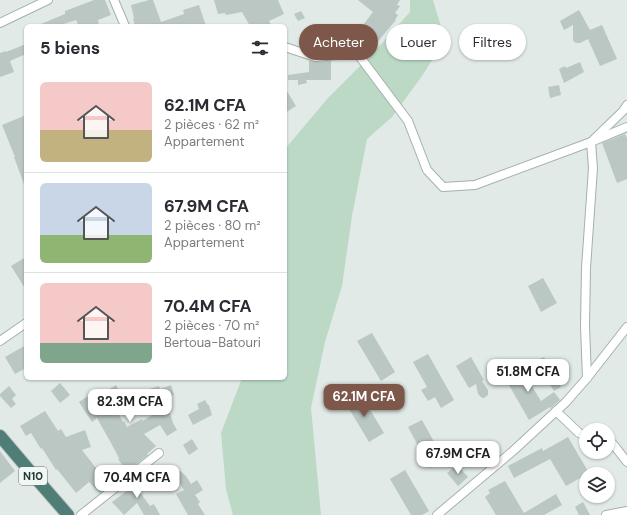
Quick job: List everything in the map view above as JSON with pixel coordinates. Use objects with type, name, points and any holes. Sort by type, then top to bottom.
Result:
[{"type":"highway","name":"N10","points":[[1,440],[68,515]]},
{"type":"street","points":[[0,23],[48,0]]},
{"type":"street","points":[[114,0],[124,24]]},
{"type":"street","points":[[287,48],[316,57],[357,53],[408,121],[427,170],[443,187],[475,185],[627,127]]},
{"type":"street","points":[[591,142],[623,111],[627,105]]},
{"type":"street","points":[[587,378],[585,326],[586,275],[593,168],[591,142]]},
{"type":"street","points":[[0,341],[24,324]]},
{"type":"street","points":[[437,515],[513,451],[566,402],[620,337],[627,326]]},
{"type":"street","points":[[556,411],[579,433]]},
{"type":"street","points":[[615,447],[627,462]]},
{"type":"street","points":[[81,515],[159,454]]},
{"type":"street","points":[[606,515],[627,511]]},
{"type":"green space","points":[[410,0],[433,0],[440,24],[399,24],[410,12]]},
{"type":"green space","points":[[386,39],[386,60],[432,60],[392,117],[367,139],[352,216],[342,286],[325,342],[311,408],[321,515],[233,515],[226,489],[221,433],[241,380],[287,380],[287,147],[328,98],[366,60],[378,60],[378,48]]},
{"type":"building","points":[[94,0],[105,0],[111,15],[98,20],[99,24],[78,24],[76,20],[63,24],[41,24],[65,14],[65,11]]},
{"type":"building","points":[[153,0],[161,22],[184,14],[183,10],[199,5],[205,24],[134,24],[131,5]]},
{"type":"building","points":[[214,0],[278,0],[284,14],[269,21],[271,24],[249,24],[242,12],[226,15],[225,13],[218,14]]},
{"type":"building","points":[[358,0],[400,0],[397,5],[400,6],[395,13],[398,15],[396,20],[393,24],[386,24],[386,32],[378,41],[378,24],[364,24],[373,12]]},
{"type":"building","points":[[579,10],[590,30],[602,25],[617,59],[600,66],[588,39],[580,43],[574,42],[573,25],[564,30],[560,21]]},
{"type":"building","points":[[301,11],[305,18],[298,21],[294,14]]},
{"type":"building","points":[[24,45],[24,55],[10,61],[14,72],[0,77],[0,53]]},
{"type":"building","points":[[309,61],[331,61],[331,80],[306,80],[307,83],[298,85],[298,80],[288,80],[288,75],[309,72]]},
{"type":"building","points":[[580,62],[584,72],[564,83],[559,69],[565,66],[566,68]]},
{"type":"building","points":[[559,85],[561,95],[550,98],[548,87]]},
{"type":"building","points":[[287,91],[296,106],[287,112]]},
{"type":"building","points":[[24,116],[24,184],[15,157],[2,125]]},
{"type":"building","points":[[625,134],[627,138],[627,179],[617,183],[602,143]]},
{"type":"building","points":[[24,258],[24,287],[11,266]]},
{"type":"building","points":[[543,278],[557,303],[541,312],[528,286]]},
{"type":"building","points":[[372,333],[395,372],[381,381],[357,341]]},
{"type":"building","points":[[24,346],[24,369],[15,374],[5,357]]},
{"type":"building","points":[[428,354],[454,400],[441,408],[435,397],[428,401],[421,390],[427,387],[413,362]]},
{"type":"building","points":[[471,357],[484,380],[482,381],[488,390],[488,395],[484,398],[478,394],[476,384],[469,388],[456,366]]},
{"type":"building","points":[[544,357],[561,387],[554,391],[536,361]]},
{"type":"building","points":[[518,363],[541,401],[554,392],[560,400],[551,408],[550,407],[529,420],[502,373]]},
{"type":"building","points":[[60,383],[70,395],[60,403],[51,391]]},
{"type":"building","points":[[116,385],[123,397],[113,404],[127,427],[142,419],[143,421],[155,413],[149,389],[159,386],[160,389],[171,385],[174,395],[165,398],[173,423],[177,430],[167,436],[160,425],[144,434],[156,446],[147,454],[148,455],[127,471],[118,459],[119,458],[97,418],[92,422],[79,402],[91,394],[94,398]]},
{"type":"building","points":[[9,386],[16,395],[12,399],[16,404],[11,408],[0,396],[0,394]]},
{"type":"building","points":[[360,393],[384,433],[369,442],[345,402]]},
{"type":"building","points":[[205,400],[209,405],[212,415],[193,425],[188,415],[199,409],[197,404]]},
{"type":"building","points":[[45,411],[58,431],[61,429],[66,437],[85,430],[91,447],[82,450],[99,472],[96,474],[107,487],[100,493],[89,482],[76,493],[57,469],[56,470],[31,433],[26,436],[20,426]]},
{"type":"building","points":[[422,420],[444,460],[430,468],[408,427]]},
{"type":"building","points":[[568,437],[579,456],[579,459],[581,459],[586,467],[579,467],[579,479],[566,486],[550,459],[514,478],[508,466],[542,448],[543,451]]},
{"type":"building","points":[[192,439],[198,449],[189,455],[183,445]]},
{"type":"building","points":[[484,441],[492,453],[486,457],[487,460],[474,467],[467,456]]},
{"type":"building","points":[[0,451],[15,471],[0,483]]},
{"type":"building","points":[[457,465],[468,477],[458,486],[447,473]]},
{"type":"building","points":[[405,470],[429,511],[422,515],[411,515],[390,479]]},
{"type":"building","points":[[180,471],[186,476],[191,484],[197,480],[203,490],[195,495],[200,502],[198,504],[205,515],[188,515],[176,494],[184,490],[174,475]]},
{"type":"building","points":[[151,473],[156,480],[139,491],[150,506],[154,504],[160,515],[144,515],[137,503],[124,515],[112,502]]},
{"type":"building","points":[[505,481],[524,513],[556,494],[562,505],[544,515],[496,515],[485,497],[490,493],[488,490]]},
{"type":"building","points":[[584,503],[590,515],[579,515],[575,507]]}]
